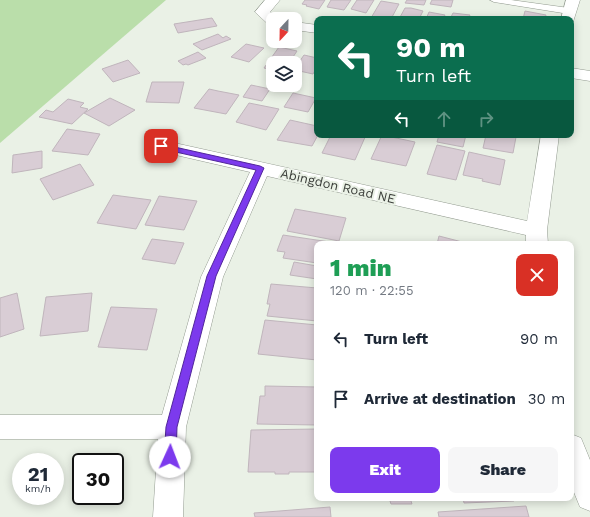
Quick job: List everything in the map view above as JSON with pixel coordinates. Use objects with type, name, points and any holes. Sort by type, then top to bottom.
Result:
[{"type":"street","points":[[266,15],[262,12],[273,0]]},
{"type":"street","points":[[302,27],[314,29]]},
{"type":"street","points":[[574,73],[590,76]]},
{"type":"street","points":[[536,237],[550,138]]},
{"type":"street","name":"Abingdon Road NE","points":[[161,146],[260,168],[536,237]]},
{"type":"street","points":[[168,517],[172,427],[212,276],[260,168]]},
{"type":"street","points":[[0,428],[172,427]]},
{"type":"street","points":[[574,455],[590,497]]},
{"type":"lane","points":[[494,0],[570,10]]},
{"type":"green space","points":[[0,0],[166,0],[0,143]]},
{"type":"building","points":[[305,0],[325,0],[319,9],[302,4]]},
{"type":"building","points":[[331,0],[351,0],[344,10],[327,7]]},
{"type":"building","points":[[357,0],[374,0],[366,13],[351,9]]},
{"type":"building","points":[[407,0],[426,0],[424,5],[405,3]]},
{"type":"building","points":[[432,0],[453,0],[451,7],[430,4]]},
{"type":"building","points":[[381,1],[399,4],[393,16],[372,16]]},
{"type":"building","points":[[405,8],[423,11],[420,16],[401,16]]},
{"type":"building","points":[[525,11],[546,15],[546,16],[524,16]]},
{"type":"building","points":[[429,12],[445,15],[444,16],[427,16]]},
{"type":"building","points":[[453,13],[470,15],[470,16],[452,16]]},
{"type":"building","points":[[212,18],[217,26],[178,33],[174,24]]},
{"type":"building","points":[[218,34],[223,38],[226,36],[231,39],[202,50],[193,44]]},
{"type":"building","points":[[246,44],[264,48],[249,62],[231,57]]},
{"type":"building","points":[[278,48],[297,51],[294,56],[273,56]]},
{"type":"building","points":[[198,52],[206,58],[188,65],[183,65],[178,61]]},
{"type":"building","points":[[304,55],[314,57],[313,74],[302,72],[302,58]]},
{"type":"building","points":[[128,60],[140,73],[113,82],[102,69]]},
{"type":"building","points":[[152,82],[184,82],[179,103],[146,102]]},
{"type":"building","points":[[251,85],[266,88],[266,92],[268,92],[262,101],[243,97]]},
{"type":"building","points":[[209,89],[239,95],[226,114],[194,108]]},
{"type":"building","points":[[293,93],[314,98],[314,102],[308,112],[284,107]]},
{"type":"building","points":[[110,98],[135,110],[109,126],[84,113]]},
{"type":"building","points":[[68,99],[84,103],[80,107],[88,109],[72,124],[39,117],[46,110],[53,112]]},
{"type":"building","points":[[249,103],[279,109],[266,130],[236,122]]},
{"type":"building","points":[[290,120],[314,125],[314,138],[316,138],[312,146],[277,140]]},
{"type":"building","points":[[67,129],[100,134],[88,155],[52,151]]},
{"type":"building","points":[[330,138],[365,138],[355,160],[322,153]]},
{"type":"building","points":[[381,138],[396,138],[415,142],[406,166],[371,159]]},
{"type":"building","points":[[438,138],[465,138],[463,147],[437,142]]},
{"type":"building","points":[[485,138],[516,138],[513,153],[483,148]]},
{"type":"building","points":[[437,145],[465,151],[456,180],[427,174]]},
{"type":"building","points":[[42,151],[42,168],[12,173],[13,155]]},
{"type":"building","points":[[469,152],[505,160],[500,185],[482,181],[483,179],[463,175]]},
{"type":"building","points":[[80,164],[94,185],[53,200],[40,179]]},
{"type":"building","points":[[113,195],[151,200],[136,229],[97,223]]},
{"type":"building","points":[[159,196],[197,201],[184,230],[145,225]]},
{"type":"building","points":[[295,209],[346,218],[339,241],[287,231]]},
{"type":"building","points":[[283,235],[323,241],[314,241],[314,263],[283,258],[285,252],[277,251]]},
{"type":"building","points":[[439,236],[458,241],[438,241]]},
{"type":"building","points":[[152,239],[184,243],[175,264],[142,259]]},
{"type":"building","points":[[294,262],[314,265],[314,279],[290,275]]},
{"type":"building","points":[[271,284],[314,288],[314,321],[267,316],[270,304],[267,304]]},
{"type":"building","points":[[17,293],[24,329],[0,337],[0,298]]},
{"type":"building","points":[[92,293],[88,331],[40,336],[46,297]]},
{"type":"building","points":[[111,307],[157,309],[147,350],[98,347]]},
{"type":"building","points":[[265,320],[314,325],[314,360],[258,354]]},
{"type":"building","points":[[265,386],[314,387],[314,425],[257,424],[260,396],[265,396]]},
{"type":"building","points":[[314,429],[314,472],[289,472],[289,474],[275,474],[275,472],[248,472],[251,430]]},
{"type":"building","points":[[390,501],[411,501],[412,504],[391,504]]},
{"type":"building","points":[[464,501],[514,501],[464,503]]},
{"type":"building","points":[[526,506],[529,517],[439,517],[438,512]]},
{"type":"building","points":[[330,507],[331,517],[255,517],[254,513]]},
{"type":"route","points":[[161,146],[260,168],[212,276],[172,427],[170,457]]}]
